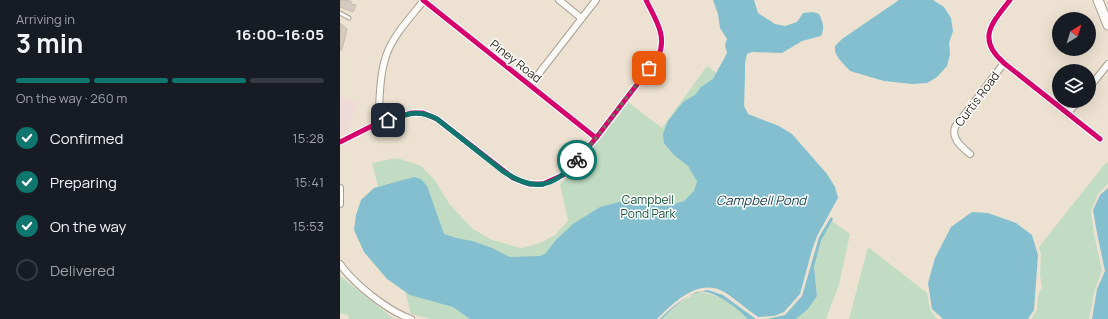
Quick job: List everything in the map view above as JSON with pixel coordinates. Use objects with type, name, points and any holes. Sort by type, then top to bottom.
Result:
[{"type":"street","points":[[378,123],[381,76],[386,55],[398,35],[423,0]]},
{"type":"street","name":"Piney Road","points":[[423,0],[596,138]]},
{"type":"street","points":[[559,0],[581,18]]},
{"type":"street","points":[[530,85],[596,0]]},
{"type":"street","points":[[340,142],[378,123],[412,113],[428,114],[437,119],[513,178],[522,182],[536,185],[551,182],[563,175],[576,163],[658,57],[663,41],[661,31],[646,0]]},
{"type":"street","name":"Curtis Road","points":[[1010,0],[995,19],[991,27],[989,35],[991,50],[1004,63],[1100,139]]},
{"type":"street","points":[[1098,0],[1108,25]]},
{"type":"street","name":"Curtis Road","points":[[970,154],[955,139],[953,133],[955,127],[1004,63]]},
{"type":"street","points":[[1096,79],[1108,64]]},
{"type":"street","points":[[1068,113],[1072,108]]},
{"type":"street","points":[[340,188],[340,204]]},
{"type":"street","points":[[340,264],[346,274],[392,311],[411,319]]},
{"type":"lane","points":[[340,13],[349,18]]},
{"type":"shaded area","points":[[340,97],[357,103],[347,135],[340,133]]},
{"type":"green space","name":"Campbell Pond","points":[[707,66],[729,82],[813,223],[688,274],[625,319],[431,319],[411,314],[372,163],[397,158],[421,166],[434,179],[450,205],[473,229],[492,240],[521,248],[540,243],[555,235],[568,221],[560,184],[576,170],[628,102],[662,128]]},
{"type":"green space","points":[[1108,162],[1108,184],[1098,194],[1091,211],[1102,271],[1095,289],[1089,319],[1031,319],[1037,310],[1038,296],[1042,286],[1040,276],[1041,255],[1039,247],[1104,165]]},
{"type":"green space","points":[[832,221],[850,234],[839,285],[826,319],[796,319],[808,309],[817,296],[814,267],[821,241]]},
{"type":"green space","points":[[868,247],[927,293],[931,311],[938,319],[849,319]]},
{"type":"green space","points":[[340,276],[394,319],[349,319],[348,315],[340,313]]},
{"type":"green space","points":[[697,292],[719,297],[737,309],[748,319],[662,319],[679,304]]},
{"type":"water","name":"Campbell Pond","points":[[713,0],[754,0],[758,13],[775,24],[785,26],[797,22],[803,13],[813,12],[819,14],[823,27],[821,36],[802,41],[782,53],[752,52],[747,54],[745,63],[744,106],[748,114],[779,126],[792,134],[827,174],[835,187],[838,198],[817,236],[800,294],[784,312],[774,316],[758,317],[726,293],[716,289],[707,288],[697,289],[688,293],[671,305],[657,319],[470,319],[453,307],[410,295],[387,279],[364,252],[354,230],[356,215],[361,200],[374,188],[414,177],[421,179],[427,186],[444,234],[472,241],[492,248],[510,257],[540,256],[545,254],[556,240],[573,224],[600,207],[627,200],[645,202],[657,206],[667,206],[684,201],[694,191],[697,181],[688,166],[674,155],[664,143],[663,134],[668,121],[683,102],[695,95],[701,87],[713,79],[727,53],[725,45],[727,39],[720,28],[718,14]]},
{"type":"water","points":[[899,0],[933,0],[944,7],[951,18],[953,31],[949,43],[950,54],[947,66],[937,77],[927,83],[912,84],[884,81],[850,71],[835,52],[835,46],[842,39]]},
{"type":"water","points":[[1108,188],[1108,319],[1092,319],[1097,289],[1105,271],[1093,210],[1100,195]]},
{"type":"water","points":[[972,212],[988,213],[1016,223],[1032,235],[1038,255],[1034,310],[1028,319],[943,319],[932,309],[928,283],[935,258],[951,227]]},
{"type":"water","points":[[831,217],[833,219],[821,241],[814,267],[817,296],[808,309],[796,319],[767,319],[785,315],[802,296],[819,237]]},
{"type":"water","points":[[708,290],[723,295],[756,319],[748,319],[732,305],[718,296],[700,292]]},
{"type":"water","points":[[689,296],[662,319],[660,319],[676,304]]},
{"type":"building","points":[[340,0],[351,1],[351,4],[356,5],[353,12],[340,7]]},
{"type":"building","points":[[340,23],[347,29],[342,50],[340,50]]},
{"type":"cycle path","points":[[423,0],[596,138]]},
{"type":"cycle path","points":[[340,142],[378,123],[412,113],[423,113],[437,119],[513,178],[529,184],[543,184],[563,175],[596,138],[658,57],[662,42],[661,35],[646,0]]},
{"type":"cycle path","points":[[1010,0],[998,16],[990,31],[989,39],[995,54],[1004,63],[1100,139]]},
{"type":"way so far","points":[[577,160],[596,138],[649,68]]},
{"type":"route","points":[[388,120],[412,113],[428,114],[437,119],[504,172],[513,178],[529,184],[536,185],[551,182],[563,175],[577,160]]},
{"type":"park label","name":"Campbell Pond Park","points":[[648,206]]}]
